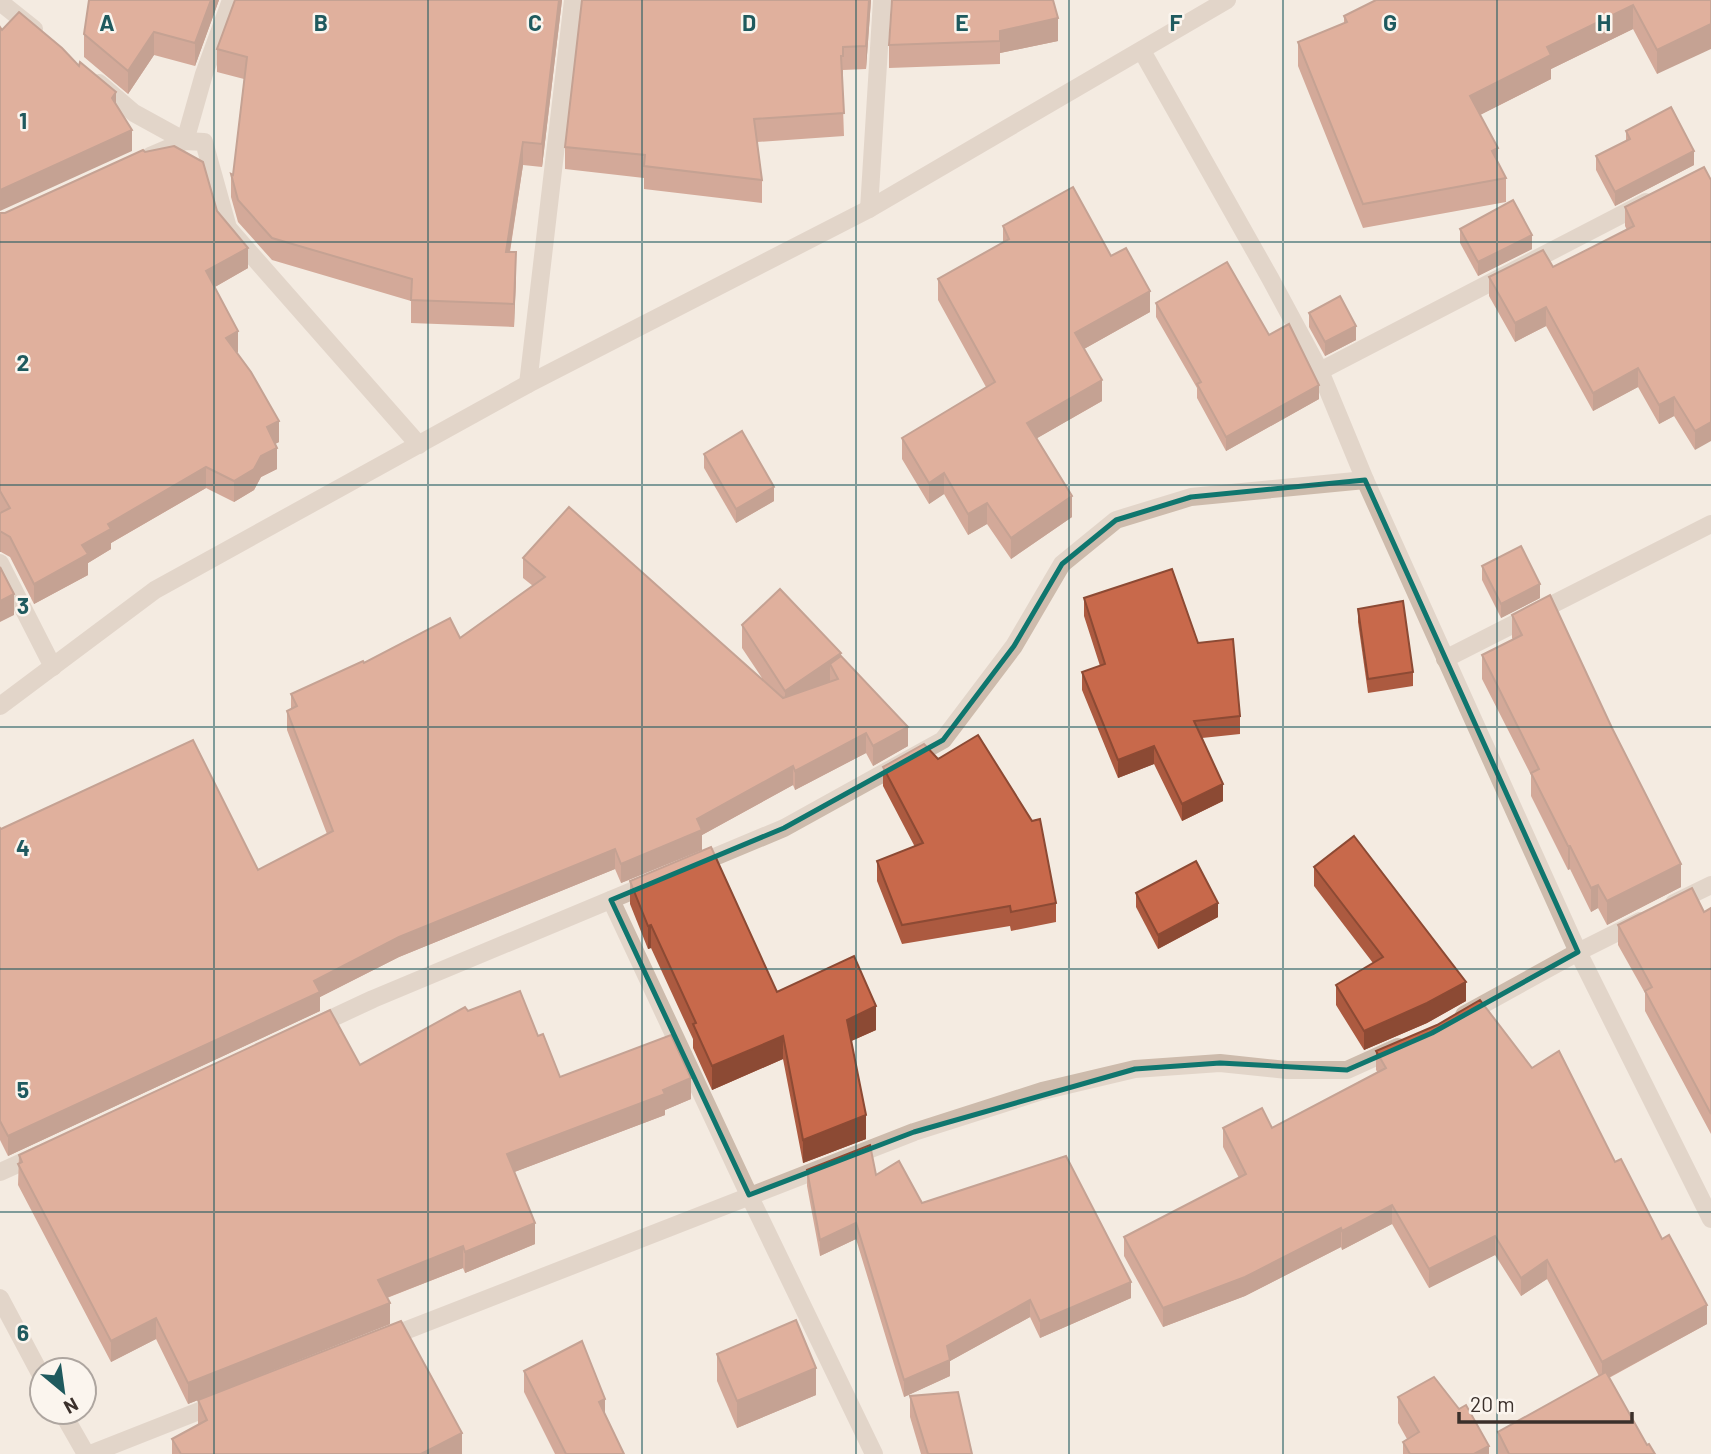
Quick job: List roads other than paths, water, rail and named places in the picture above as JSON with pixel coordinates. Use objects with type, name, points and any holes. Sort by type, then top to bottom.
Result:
[{"type":"street","points":[[185,141],[204,74],[231,0]]},
{"type":"street","points":[[528,384],[573,0]]},
{"type":"street","points":[[869,209],[882,0]]},
{"type":"street","points":[[0,706],[155,590],[528,384],[869,209],[1227,0]]},
{"type":"street","points":[[0,2],[51,43]]},
{"type":"street","points":[[1142,51],[1320,372],[1365,480],[1578,952],[1711,1219]]},
{"type":"street","points":[[82,69],[134,113],[185,141]]},
{"type":"street","points":[[134,162],[185,141],[204,142],[228,228],[419,445]]},
{"type":"street","points":[[1320,372],[1662,194]]},
{"type":"street","points":[[298,1034],[373,999],[784,828],[943,740],[1014,646],[1062,564],[1116,520],[1191,498],[1365,480]]},
{"type":"street","points":[[1445,659],[1711,524]]},
{"type":"street","points":[[0,563],[53,667]]},
{"type":"street","points":[[1444,1026],[1578,952],[1711,885]]},
{"type":"street","points":[[611,900],[874,1454]]},
{"type":"street","points":[[362,1348],[914,1132],[1042,1091],[1135,1069],[1220,1063],[1287,1070],[1347,1070],[1420,1038]]},
{"type":"street","points":[[0,1172],[50,1149]]},
{"type":"street","points":[[0,1298],[31,1356]]},
{"type":"street","points":[[71,1426],[88,1454],[233,1398]]}]
